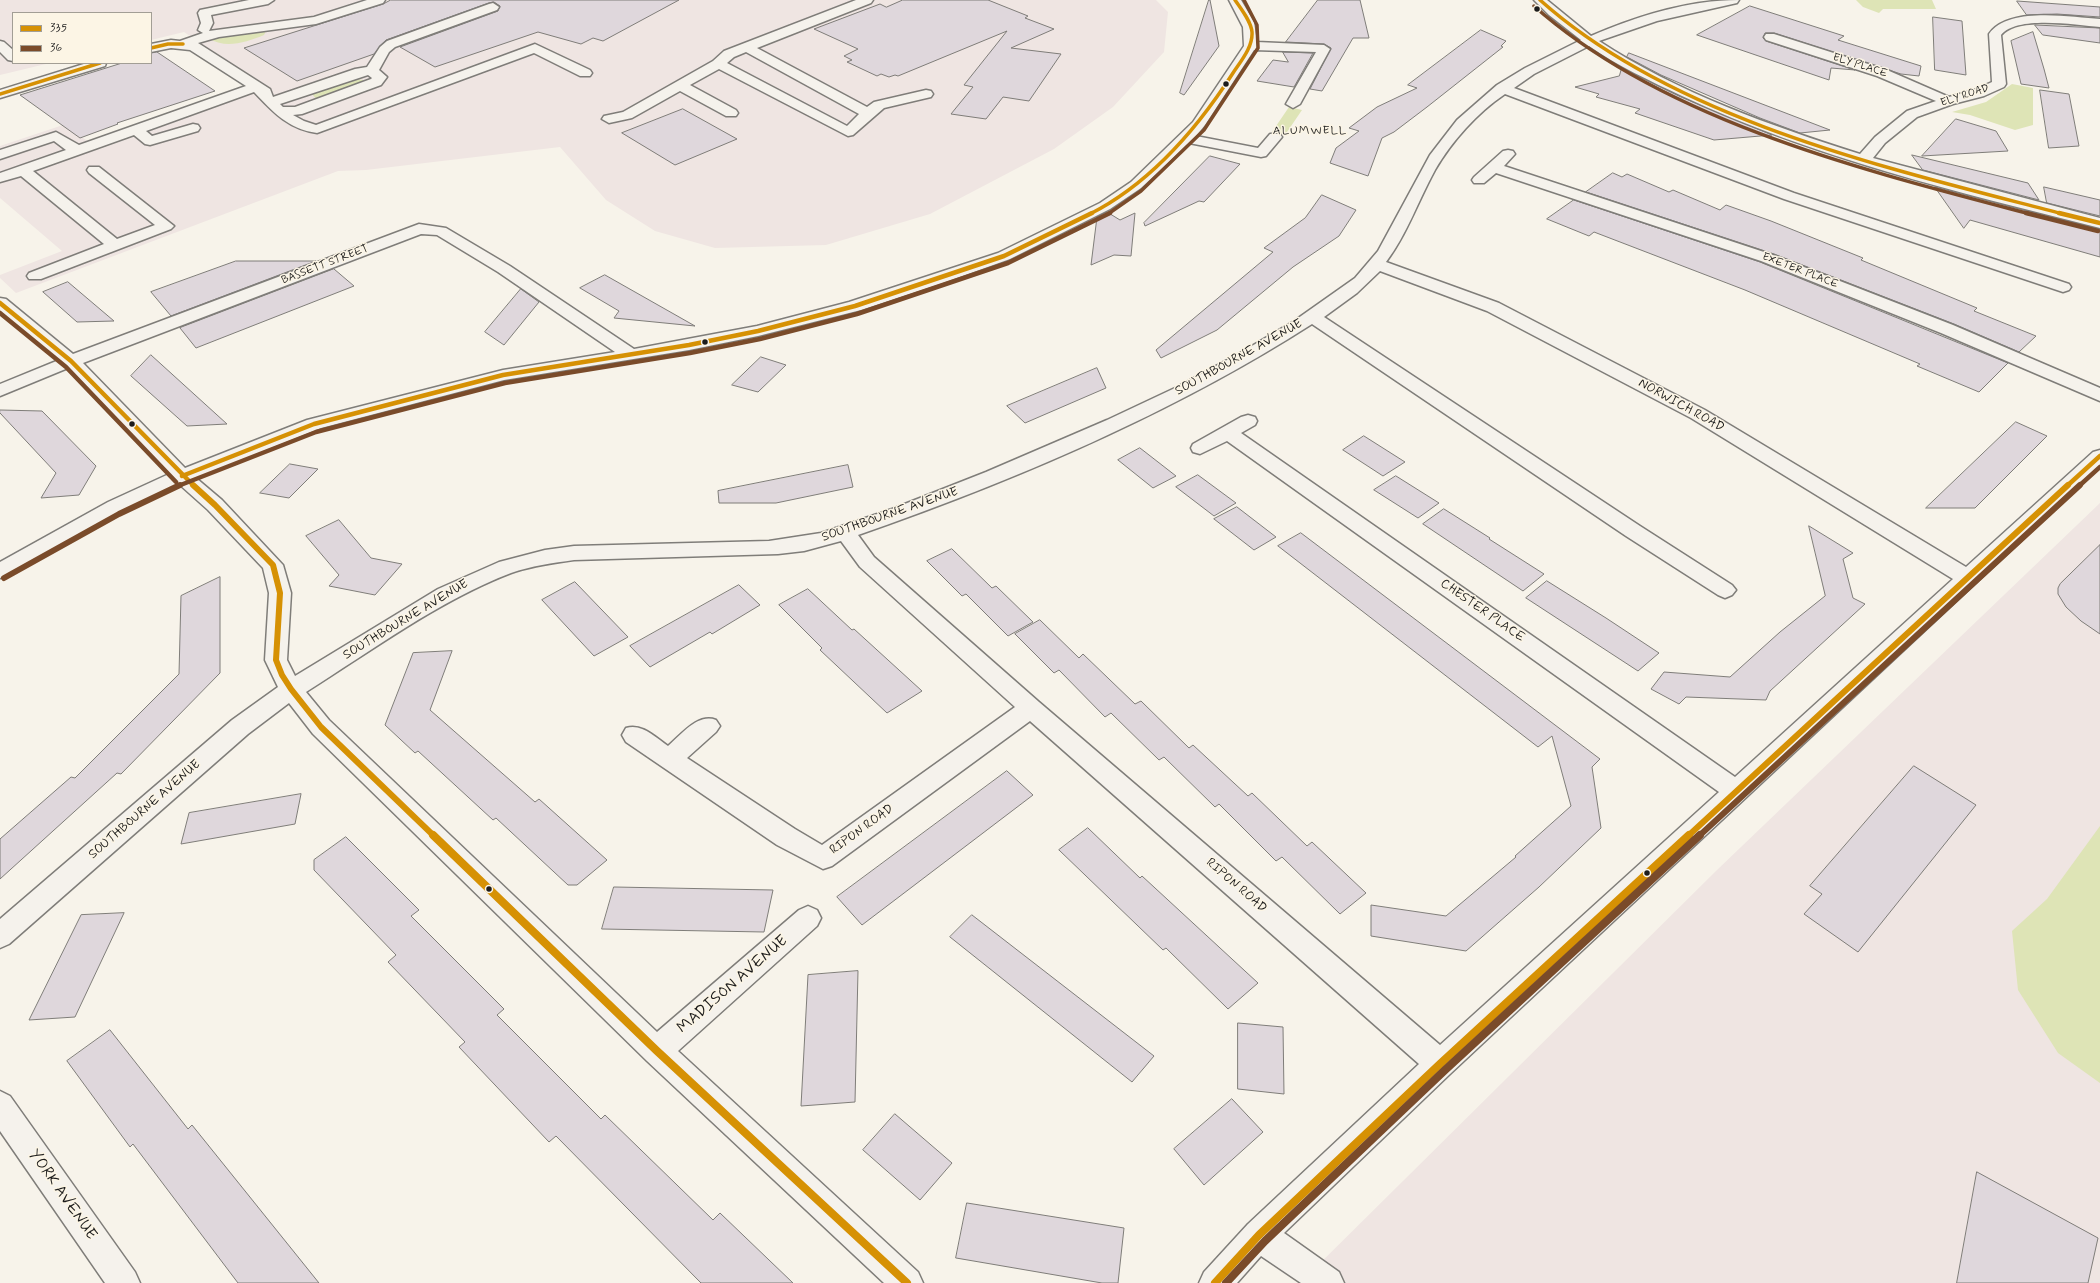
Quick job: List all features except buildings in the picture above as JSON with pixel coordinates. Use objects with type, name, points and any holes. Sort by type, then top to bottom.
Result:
[{"type":"street","points":[[204,30],[207,23],[204,13],[206,12],[268,0]]},
{"type":"street","points":[[152,48],[180,40],[204,30],[363,0]]},
{"type":"street","points":[[152,42],[180,40],[217,33],[303,23],[379,0]]},
{"type":"street","points":[[609,119],[627,115],[718,64],[730,54],[867,0]]},
{"type":"street","points":[[0,571],[115,507],[182,476],[314,424],[503,375],[689,345],[758,331],[855,306],[934,281],[1004,256],[1106,206],[1136,185],[1186,138],[1225,85],[1250,46],[1252,32],[1235,0]]},
{"type":"street","points":[[1540,0],[1565,24],[1589,41],[1641,71],[1734,116],[1795,139],[1863,160],[2100,223]]},
{"type":"street","name":"SOUTHBOURNE AVENUE","points":[[0,936],[240,727],[291,689],[446,594],[506,567],[545,557],[574,553],[797,545],[845,532],[905,512],[977,484],[1197,385],[1243,360],[1313,317],[1336,301],[1378,265],[1393,241],[1424,177],[1439,152],[1467,120],[1502,88],[1554,57],[1589,41],[1627,27],[1692,8],[1734,0]]},
{"type":"street","points":[[371,71],[379,63],[381,52],[391,44],[493,7]]},
{"type":"street","points":[[303,23],[316,8]]},
{"type":"street","name":"ELY ROAD","points":[[1863,160],[1880,140],[1912,114],[1948,101],[1979,93],[1999,84],[2000,78],[1996,59],[1995,34],[2001,27],[2009,23],[2030,19],[2100,23]]},
{"type":"street","name":"ELY PLACE","points":[[1770,37],[1882,73],[1948,101]]},
{"type":"street","points":[[180,40],[193,46],[256,87],[280,106],[291,121],[307,129],[322,129],[535,48],[586,72]]},
{"type":"street","points":[[0,45],[12,58]]},
{"type":"street","points":[[1250,46],[1324,50],[1293,104]]},
{"type":"street","points":[[746,47],[868,113]]},
{"type":"street","points":[[19,65],[57,71],[67,64]]},
{"type":"street","points":[[0,94],[57,71],[95,64]]},
{"type":"street","points":[[718,64],[731,69],[848,132],[879,105],[926,94]]},
{"type":"street","points":[[280,106],[360,72],[371,71],[380,77],[376,82],[297,111]]},
{"type":"street","points":[[680,85],[732,113]]},
{"type":"street","points":[[0,178],[78,151],[133,135],[256,87]]},
{"type":"street","points":[[1502,88],[1789,196],[2063,287]]},
{"type":"street","points":[[280,106],[297,111],[319,123],[340,122]]},
{"type":"street","points":[[133,135],[153,141],[193,128]]},
{"type":"street","points":[[0,155],[56,136],[78,151]]},
{"type":"street","points":[[1186,138],[1261,153],[1275,137]]},
{"type":"street","points":[[1479,180],[1508,154]]},
{"type":"street","name":"EXETER PLACE","points":[[1493,168],[1767,258],[1947,329],[2100,395]]},
{"type":"street","points":[[23,170],[114,245]]},
{"type":"street","points":[[35,276],[166,226],[94,170]]},
{"type":"street","name":"BASSETT STREET","points":[[0,390],[71,361],[419,229],[441,231],[504,269],[630,354]]},
{"type":"street","name":"NORWICH ROAD","points":[[1378,265],[1492,307],[1698,414],[1968,578]]},
{"type":"street","points":[[0,303],[71,361],[182,476],[215,505],[273,565],[280,593],[276,660],[282,675],[291,689],[321,727],[657,1051],[907,1283]]},
{"type":"street","points":[[1313,317],[1633,531],[1725,590]]},
{"type":"street","points":[[1200,448],[1248,420]]},
{"type":"street","name":"CHESTER PLACE","points":[[1228,432],[1736,791]]},
{"type":"street","points":[[1215,1283],[1260,1235],[1440,1064],[2100,456]]},
{"type":"street","name":"RIPON ROAD","points":[[845,532],[867,562],[1031,708],[1440,1064]]},
{"type":"street","name":"RIPON ROAD","points":[[634,735],[786,837],[822,858],[1031,708]]},
{"type":"street","points":[[670,758],[708,726]]},
{"type":"street","name":"MADISON AVENUE","points":[[657,1051],[808,918]]},
{"type":"street","name":"YORK AVENUE","points":[[0,1106],[124,1283]]},
{"type":"street","points":[[1260,1235],[1328,1283]]},
{"type":"shaded area","points":[[0,0],[1156,0],[1168,12],[1164,52],[1113,107],[1054,149],[930,214],[826,245],[715,248],[655,231],[606,200],[560,147],[366,170],[338,171],[16,293],[0,278],[0,275],[62,251],[0,198],[0,146],[63,125],[100,149],[267,88],[184,32],[152,40],[152,12],[12,12],[12,64],[46,64],[0,75]]},
{"type":"shaded area","points":[[2100,503],[2100,1283],[1300,1283],[1717,870]]},
{"type":"green space","points":[[1856,0],[1932,0],[1936,9],[1883,9],[1879,13],[1863,7]]},
{"type":"green space","points":[[267,29],[264,35],[237,43],[223,44],[210,39]]},
{"type":"green space","points":[[357,79],[363,80],[363,82],[317,100],[312,94]]},
{"type":"green space","points":[[2012,84],[2033,88],[2033,125],[2015,130],[1970,115],[1952,112],[1986,102]]},
{"type":"green space","points":[[1289,107],[1302,110],[1285,135],[1272,132]]},
{"type":"green space","points":[[2100,826],[2100,1083],[2058,1053],[2018,990],[2012,931],[2047,899]]},
{"type":"transit line","name":"335","points":[[182,476],[314,424],[503,375],[689,345],[758,331],[855,306],[1004,256],[1105,206],[1136,185],[1186,138],[1229,79],[1250,46],[1252,32],[1249,22],[1235,0]]},
{"type":"transit line","name":"36","points":[[4,578],[119,514],[185,483],[316,432],[505,383],[690,353],[760,339],[857,314],[1008,263],[1109,213],[1141,191],[1204,130],[1258,48],[1257,25],[1244,0]]},
{"type":"transit line","name":"335","points":[[1540,0],[1573,28],[1608,52],[1645,73],[1734,114],[1836,151],[1889,167],[2100,223]]},
{"type":"transit line","name":"36","points":[[1534,6],[1550,21],[1604,59],[1682,100],[1732,122],[1834,159],[1887,175],[2098,231]]},
{"type":"transit line","name":"335","points":[[152,48],[168,44],[183,44]]},
{"type":"transit line","name":"335","points":[[0,94],[97,64]]},
{"type":"transit line","name":"335","points":[[0,303],[71,361],[182,476],[215,505],[273,565],[280,593],[276,660],[282,675],[291,689],[321,727],[657,1051],[907,1283]]},
{"type":"transit line","name":"36","points":[[0,313],[66,367],[176,482]]},
{"type":"transit line","name":"335","points":[[1215,1283],[1259,1235],[1440,1064],[2100,456]]},
{"type":"transit line","name":"36","points":[[1226,1283],[1265,1241],[1445,1070],[2100,467]]},
{"type":"district","name":"ALUMWELL","points":[[1310,131]]}]
